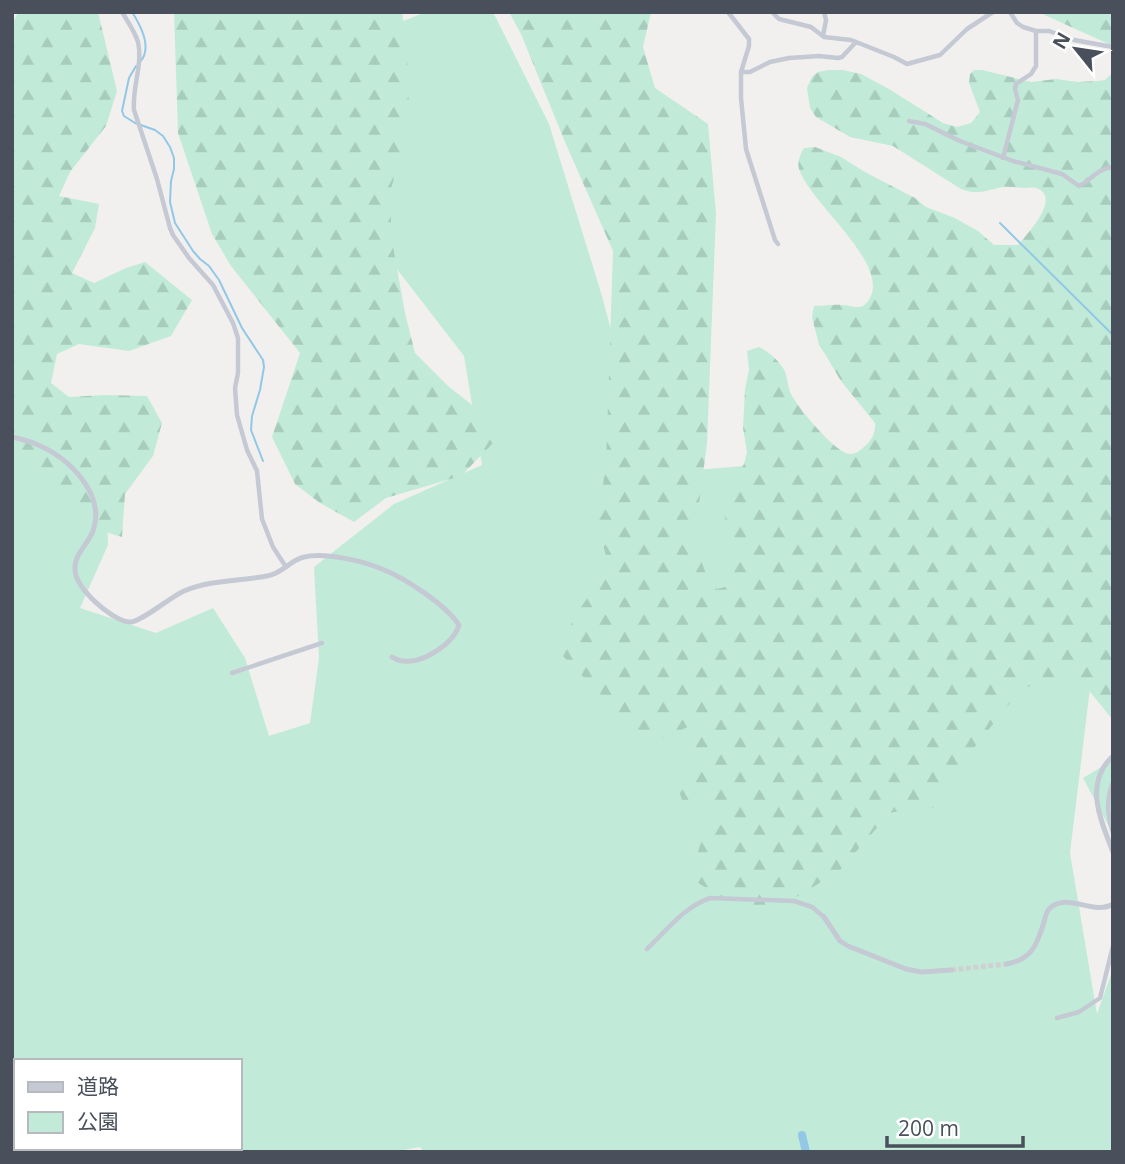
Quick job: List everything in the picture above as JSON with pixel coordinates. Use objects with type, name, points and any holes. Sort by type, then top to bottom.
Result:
[{"type":"street","points":[[122,12],[138,40],[134,110],[170,228],[189,258],[221,297],[238,338],[235,388],[237,415],[247,450],[257,471],[262,519],[273,547],[286,567]]},
{"type":"street","points":[[728,12],[749,38],[741,72],[746,149],[766,215],[778,244]]},
{"type":"street","points":[[772,12],[779,19],[811,27],[823,36],[851,40],[907,64],[940,55],[967,29],[993,12]]},
{"type":"street","points":[[823,36],[824,12]]},
{"type":"street","points":[[1010,12],[1023,27],[1113,47]]},
{"type":"street","points":[[1003,158],[1018,100],[1016,85],[1031,74],[1036,65],[1035,31]]},
{"type":"street","points":[[741,72],[750,72],[771,62],[789,58],[842,57],[856,42]]},
{"type":"street","points":[[909,121],[925,124],[1003,158],[1062,174],[1079,186],[1101,170],[1113,167]]},
{"type":"street","points":[[12,437],[37,444],[56,455],[75,470],[88,489],[96,520],[77,559],[76,578],[93,600],[123,621],[137,621],[187,590],[214,583],[274,575],[294,561],[316,555],[368,564],[385,570],[419,590],[455,617],[459,625],[450,642],[427,656],[414,660],[404,662],[392,657]]},
{"type":"street","points":[[232,673],[322,643]]},
{"type":"street","points":[[1113,756],[1102,771],[1096,788],[1098,813],[1113,852]]},
{"type":"street","points":[[1113,782],[1107,806],[1113,832]]},
{"type":"street","points":[[647,948],[680,915],[710,898],[794,901],[813,907],[840,941],[848,946],[906,969],[921,972],[951,970]]},
{"type":"street","points":[[1007,964],[1019,962],[1032,951],[1038,941],[1047,911],[1053,906],[1069,902],[1104,908],[1113,904]]},
{"type":"street","points":[[1057,1018],[1079,1012],[1100,998],[1113,946]]},
{"type":"green space","points":[[18,12],[98,12],[117,91],[106,126],[70,172],[59,196],[99,204],[95,228],[72,273],[94,283],[145,262],[192,300],[171,336],[129,351],[79,344],[57,354],[51,383],[69,397],[147,396],[162,423],[153,456],[125,494],[122,537],[86,526],[12,460],[12,25]]},
{"type":"green space","points":[[174,12],[402,12],[408,58],[409,124],[391,189],[391,235],[415,353],[448,386],[481,412],[494,442],[461,476],[386,498],[354,522],[320,503],[295,484],[272,437],[300,353],[231,266],[212,234],[178,133]]},
{"type":"green space","points":[[426,12],[493,12],[549,124],[602,296],[649,474],[778,463],[1092,672],[1070,853],[1097,1014],[1113,969],[1113,1152],[424,1152],[420,1147],[393,1152],[226,1152],[224,1150],[242,1150],[242,1059],[14,1059],[12,1145],[12,429],[105,452],[108,545],[80,608],[156,633],[213,608],[245,658],[269,736],[310,723],[319,658],[314,567],[394,504],[482,465],[464,356],[376,242],[370,34]]},
{"type":"green space","points":[[509,12],[651,12],[643,47],[655,88],[708,124],[716,214],[707,444],[696,526],[696,547],[709,582],[717,589],[728,586],[734,576],[734,558],[724,509],[728,490],[744,464],[747,452],[743,428],[749,370],[747,351],[759,347],[781,365],[795,400],[816,427],[840,450],[849,454],[856,452],[870,441],[875,430],[875,423],[841,381],[819,345],[812,317],[814,306],[863,306],[870,298],[873,283],[859,250],[806,183],[798,166],[804,148],[815,147],[841,157],[915,198],[926,207],[955,218],[978,231],[994,245],[1018,245],[1040,216],[1046,199],[1036,188],[1006,187],[982,192],[967,191],[893,146],[850,137],[816,117],[810,108],[807,88],[812,77],[818,72],[828,70],[861,74],[943,123],[957,127],[971,123],[980,112],[969,83],[970,74],[974,70],[1031,82],[1056,79],[1097,81],[1105,80],[1113,72],[1113,720],[1077,676],[1022,688],[969,754],[936,808],[913,808],[890,813],[840,870],[799,896],[744,911],[690,878],[701,842],[724,811],[710,804],[686,814],[678,787],[691,758],[697,723],[647,745],[557,650],[577,613],[609,567],[597,523],[606,465],[613,251],[521,34]]},
{"type":"green space","points":[[1038,12],[1113,12],[1113,46]]},
{"type":"green space","points":[[1113,760],[1113,834],[1083,778]]},
{"type":"waterway","points":[[132,12],[146,44],[140,62]]},
{"type":"waterway","points":[[136,66],[129,78],[122,111],[124,116],[155,130],[170,147],[174,158],[170,202],[175,223],[193,251],[219,280],[242,328],[263,360],[264,367],[251,430],[263,461]]},
{"type":"waterway","points":[[1000,223],[1113,335]]},
{"type":"waterway","points":[[802,1135],[806,1152]]},
{"type":"tunnel","points":[[951,970],[1007,964]]}]
